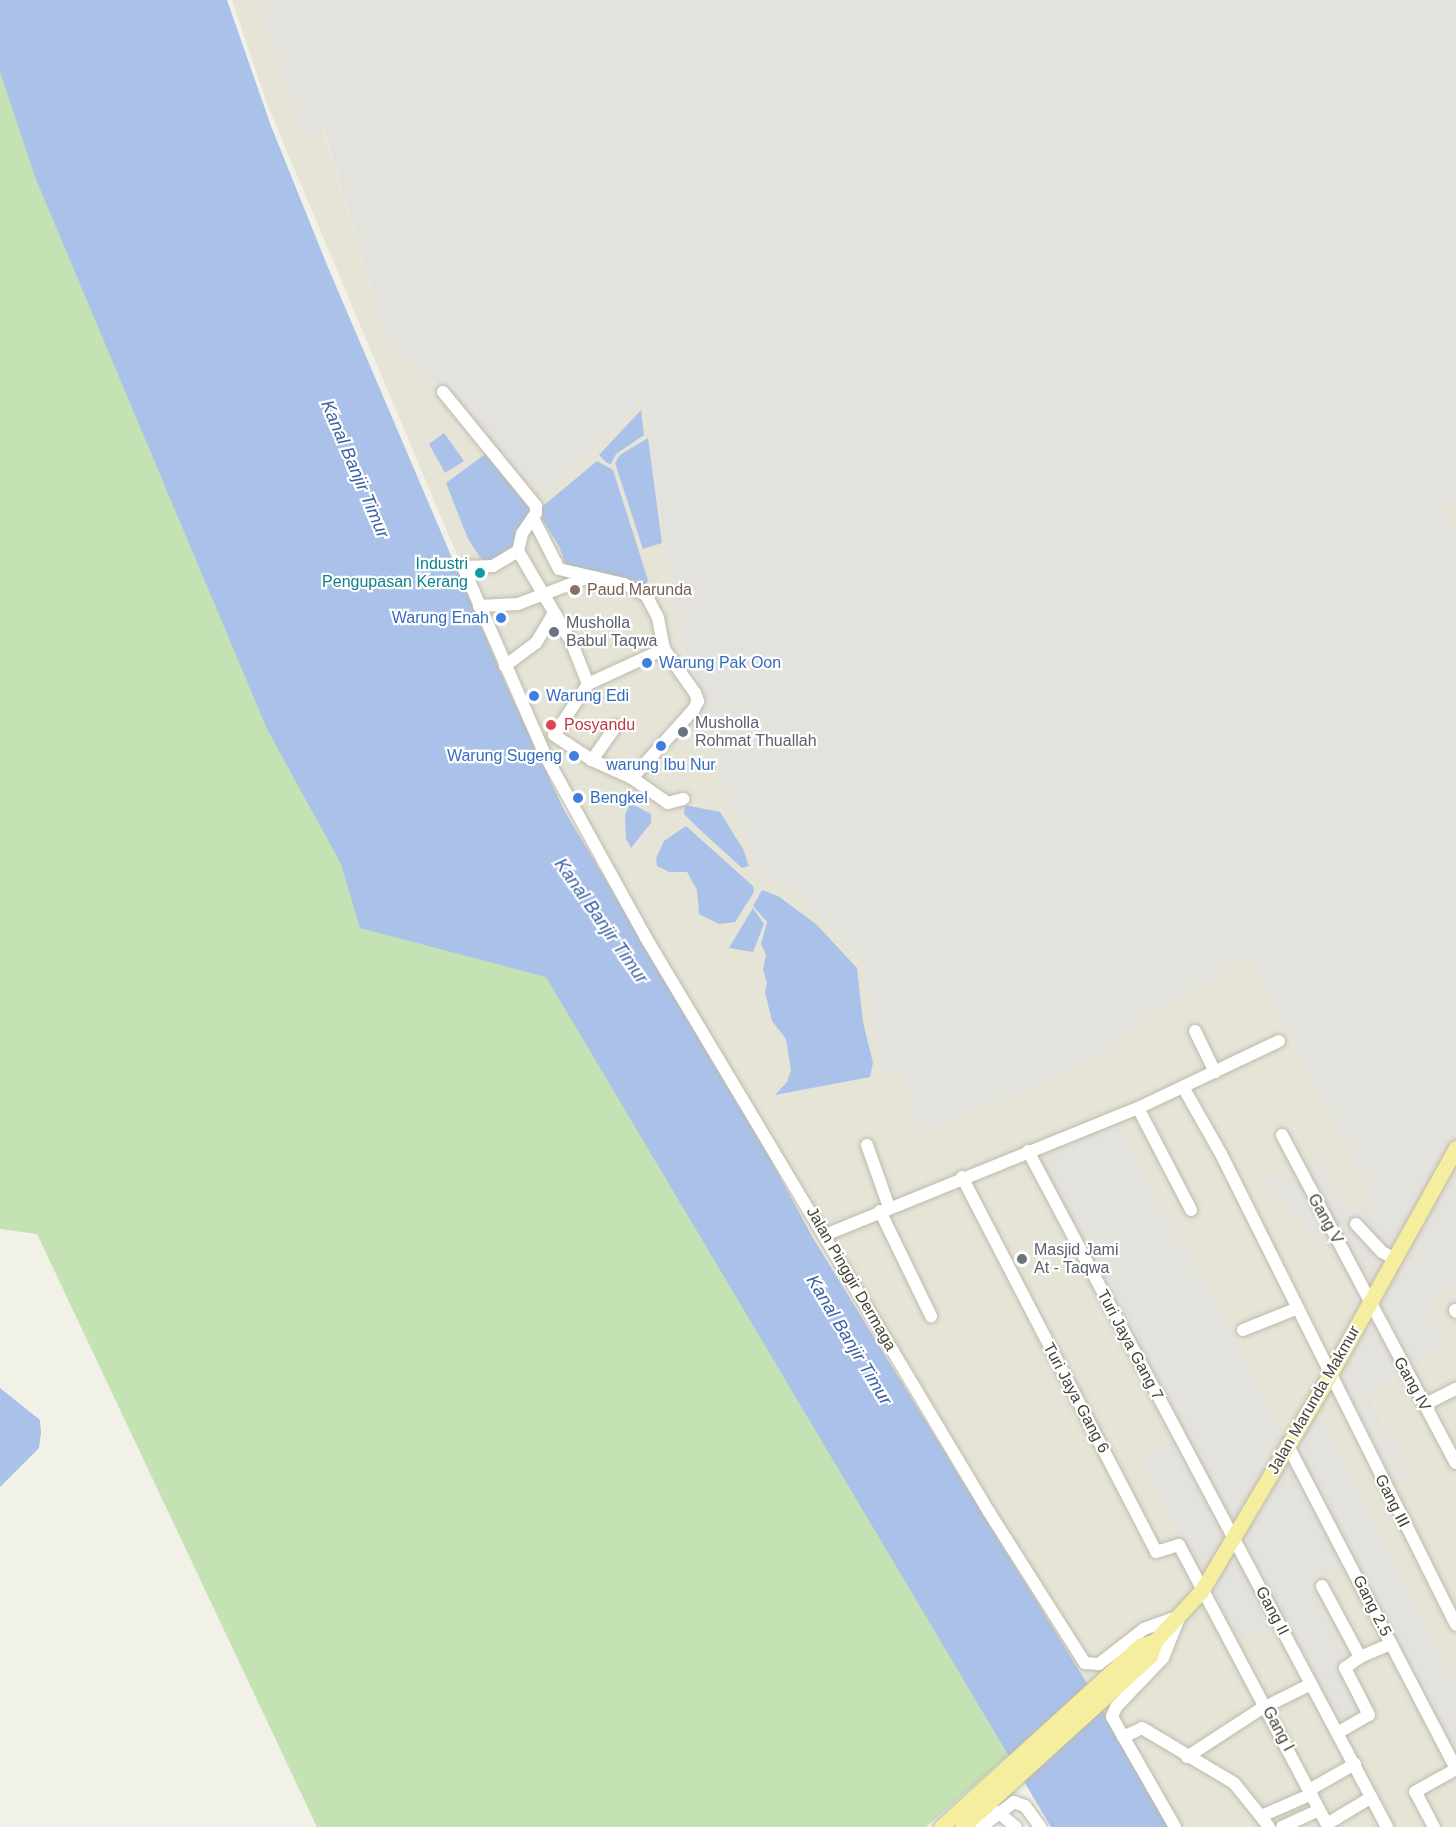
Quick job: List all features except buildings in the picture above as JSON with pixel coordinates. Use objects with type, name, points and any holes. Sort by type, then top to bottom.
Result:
[{"type":"main road","name":"Jalan Marunda Makmur","points":[[962,1827],[1020,1775],[1104,1689],[1140,1646],[1155,1641],[1202,1590],[1329,1376],[1456,1148]]},
{"type":"main road","name":"Jalan Marunda Makmur","points":[[942,1827],[1012,1760],[1104,1689]]},
{"type":"street","points":[[443,392],[536,506],[533,518],[522,534],[518,551],[553,615],[571,641],[588,684]]},
{"type":"street","points":[[533,518],[559,569],[624,584],[646,595],[658,618],[664,649],[698,701],[632,778]]},
{"type":"street","name":"Jalan Pinggir Dermaga","points":[[518,551],[493,566],[463,567],[505,666],[566,798],[701,1032],[825,1235],[988,1512],[1082,1660],[1089,1665],[1099,1664],[1144,1629],[1179,1617]]},
{"type":"street","points":[[479,606],[515,605],[590,577]]},
{"type":"street","points":[[505,666],[536,643],[553,615]]},
{"type":"street","points":[[664,649],[588,684],[555,730],[555,737],[592,760],[632,778],[668,803],[683,799]]},
{"type":"street","points":[[592,760],[616,726]]},
{"type":"street","points":[[545,755],[564,743]]},
{"type":"street","points":[[1195,1031],[1215,1072]]},
{"type":"street","points":[[825,1235],[962,1177],[1138,1108],[1279,1041]]},
{"type":"street","name":"Gang III","points":[[1183,1086],[1221,1154],[1298,1308],[1329,1376],[1456,1625]]},
{"type":"street","points":[[1138,1108],[1191,1210]]},
{"type":"street","name":"Gang V","points":[[1282,1135],[1370,1302]]},
{"type":"street","points":[[867,1145],[885,1209],[931,1316]]},
{"type":"street","name":"Turi Jaya Gang 7","points":[[1028,1151],[1233,1539]]},
{"type":"street","name":"Turi Jaya Gang 6","points":[[962,1177],[1156,1552],[1178,1544],[1202,1590]]},
{"type":"street","points":[[1356,1224],[1382,1252],[1394,1258]]},
{"type":"street","name":"Gang IV","points":[[1370,1302],[1456,1463]]},
{"type":"street","points":[[1243,1330],[1298,1308]]},
{"type":"street","points":[[1424,1406],[1456,1389]]},
{"type":"street","name":"Gang 2.5","points":[[1287,1444],[1456,1769]]},
{"type":"street","name":"Gang II","points":[[1233,1539],[1311,1684],[1340,1732],[1387,1827]]},
{"type":"street","points":[[1322,1586],[1360,1657]]},
{"type":"street","name":"Gang I","points":[[1202,1590],[1266,1706],[1327,1825],[1372,1797]]},
{"type":"street","points":[[1175,1827],[1112,1717],[1114,1711],[1163,1658],[1179,1617]]},
{"type":"street","points":[[1340,1732],[1369,1715],[1345,1668],[1360,1657],[1391,1644]]},
{"type":"street","points":[[1187,1757],[1266,1706],[1311,1684]]},
{"type":"street","points":[[1123,1737],[1142,1728],[1187,1757],[1234,1783],[1266,1823]]},
{"type":"street","points":[[1266,1823],[1266,1814],[1310,1792],[1355,1764]]},
{"type":"street","points":[[1434,1827],[1415,1792],[1456,1769]]},
{"type":"street","points":[[981,1827],[1007,1804],[1020,1803],[1040,1827]]},
{"type":"street","points":[[1282,1827],[1320,1810]]},
{"type":"street","points":[[998,1812],[1016,1827]]},
{"type":"shaded area","points":[[232,0],[257,0],[304,139],[322,126],[387,342],[456,401],[535,497],[643,403],[679,638],[711,712],[723,791],[760,870],[797,892],[862,964],[884,1073],[904,1071],[919,1135],[1088,1064],[1153,1011],[1250,958],[1375,1198],[1350,1212],[1357,1286],[1328,1366],[1390,1485],[1409,1473],[1369,1393],[1446,1341],[1427,1298],[1456,1282],[1456,1827],[1166,1827],[546,766],[267,104]]},
{"type":"shaded area","points":[[257,0],[1456,0],[1456,505],[1441,509],[1456,539],[1456,1282],[1427,1298],[1446,1341],[1369,1394],[1409,1473],[1390,1485],[1327,1366],[1357,1286],[1264,1180],[1320,1153],[1350,1212],[1375,1198],[1250,958],[1153,1011],[1088,1064],[919,1135],[904,1071],[884,1073],[862,964],[797,892],[760,870],[723,791],[711,712],[679,638],[643,404],[534,498],[456,401],[387,342],[323,127],[304,140]]},
{"type":"shaded area","points":[[1456,505],[1456,539],[1441,509]]},
{"type":"shaded area","points":[[1114,1114],[1287,1439],[1312,1403],[1456,1680],[1456,1762],[1354,1560],[1307,1584],[1374,1713],[1340,1731],[1280,1618],[1235,1643],[1206,1593],[1197,1605],[1165,1541],[1179,1532],[1139,1457],[1181,1434],[1029,1144]]},
{"type":"green space","points":[[0,54],[1013,1751],[926,1827],[317,1827],[37,1234],[0,1229]]},
{"type":"water","name":"Kanal Banjir Timur","points":[[0,0],[227,0],[271,126],[327,265],[505,682],[564,810],[750,1121],[813,1238],[1096,1698],[1168,1827],[1051,1827],[546,977],[360,928],[341,864],[267,729],[35,177],[0,72]]},
{"type":"water","points":[[641,410],[644,435],[616,454],[611,464],[607,463],[599,455]]},
{"type":"water","points":[[444,433],[464,461],[445,473],[429,444]]},
{"type":"water","points":[[648,438],[662,543],[643,549],[615,463],[620,455]]},
{"type":"water","points":[[488,452],[535,506],[516,548],[503,558],[484,563],[468,539],[446,483]]},
{"type":"water","points":[[597,461],[613,470],[648,580],[645,587],[567,568],[559,546],[537,511]]},
{"type":"water","points":[[630,803],[651,814],[651,823],[631,848],[626,839],[625,815]]},
{"type":"water","points":[[685,805],[720,812],[743,849],[749,866],[742,868],[697,827],[684,814]]},
{"type":"water","points":[[686,826],[753,886],[754,892],[735,922],[719,924],[699,914],[697,890],[687,872],[669,872],[657,866],[656,858],[664,841]]},
{"type":"water","points":[[762,890],[778,896],[816,924],[857,968],[863,1022],[873,1063],[870,1077],[775,1095],[787,1082],[791,1070],[786,1039],[772,1021],[765,992],[767,982],[763,970],[766,955],[761,944],[767,922],[753,906]]},
{"type":"water","points":[[753,908],[764,924],[753,952],[729,948]]},
{"type":"water","points":[[0,1388],[40,1420],[41,1433],[39,1448],[0,1487]]},
{"type":"place","name":"Industri Pengupasan Kerang","points":[[480,573]]},
{"type":"place","name":"Paud Marunda","points":[[575,590]]},
{"type":"place","name":"Warung Enah","points":[[501,618]]},
{"type":"place","name":"Musholla Babul Taqwa","points":[[554,632]]},
{"type":"place","name":"Warung Pak Oon","points":[[647,663]]},
{"type":"place","name":"Warung Edi","points":[[534,696]]},
{"type":"place","name":"Posyandu","points":[[551,725]]},
{"type":"place","name":"Musholla Rohmat Thuallah","points":[[683,732]]},
{"type":"place","name":"warung Ibu Nur","points":[[661,746]]},
{"type":"place","name":"Warung Sugeng","points":[[574,756]]},
{"type":"place","name":"Bengkel","points":[[578,798]]},
{"type":"place","name":"Masjid Jami At - Taqwa","points":[[1022,1259]]}]
